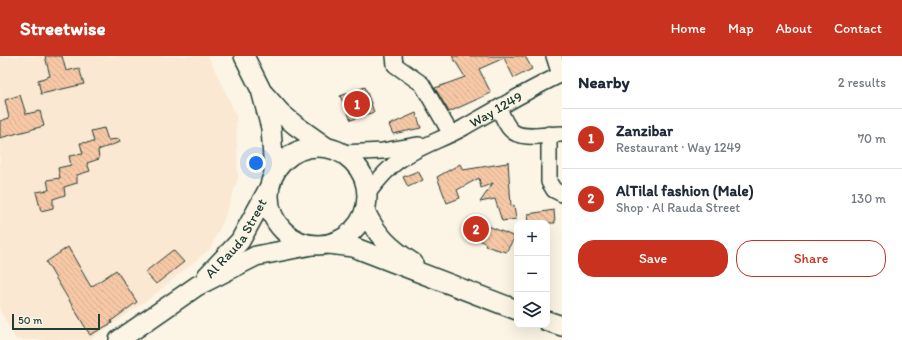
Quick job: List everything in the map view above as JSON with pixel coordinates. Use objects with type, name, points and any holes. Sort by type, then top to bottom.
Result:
[{"type":"main road","points":[[244,56],[261,90],[271,128],[272,180],[269,203],[274,218],[282,230],[296,240],[320,244],[344,237],[357,226],[366,202],[364,178],[355,163],[290,121],[261,90]]},
{"type":"main road","points":[[272,180],[284,161],[296,152],[311,147],[334,150]]},
{"type":"main road","name":"Al Rauda Street","points":[[198,286],[240,241],[272,180]]},
{"type":"main road","name":"Al Rauda Street","points":[[366,202],[372,225],[381,238],[404,257],[443,281]]},
{"type":"main road","name":"Al Rauda Street","points":[[119,340],[198,286],[256,256],[320,244],[353,247],[514,309]]},
{"type":"main road","points":[[550,322],[562,326]]},
{"type":"street","points":[[394,56],[395,65],[422,84],[451,134]]},
{"type":"street","points":[[554,56],[561,74]]},
{"type":"street","name":"Way 1249","points":[[366,202],[388,169],[400,159],[451,134],[530,89],[561,74]]},
{"type":"street","points":[[499,108],[509,127],[516,134],[526,137],[555,134],[549,182],[554,190],[562,194]]},
{"type":"street","name":"Way 1249","points":[[334,150],[382,151],[430,143]]},
{"type":"shaded area","points":[[0,56],[208,56],[236,115],[238,179],[225,217],[210,249],[149,299],[90,340],[16,340],[0,311]]},
{"type":"building","points":[[45,56],[62,56],[66,71],[79,68],[84,84],[41,94],[38,80],[50,76]]},
{"type":"building","points":[[452,56],[525,56],[532,69],[514,78],[504,58],[479,69],[491,93],[449,112],[435,88],[465,77]]},
{"type":"building","points":[[365,87],[374,112],[351,120],[340,96]]},
{"type":"building","points":[[20,95],[26,114],[40,111],[44,126],[0,138],[0,121],[9,118],[5,100]]},
{"type":"building","points":[[416,113],[421,128],[393,134],[389,125]]},
{"type":"building","points":[[104,128],[108,140],[119,139],[120,142],[98,150],[99,159],[87,163],[90,171],[77,175],[77,183],[64,187],[65,195],[53,199],[53,208],[41,211],[36,192],[49,190],[47,180],[60,178],[58,168],[71,165],[69,156],[83,154],[80,143],[94,142],[91,131]]},
{"type":"building","points":[[508,161],[511,206],[514,205],[516,219],[502,221],[495,199],[480,202],[493,183],[481,188],[479,178],[457,190],[460,198],[447,203],[437,177],[460,164],[463,170],[507,163]]},
{"type":"building","points":[[418,171],[423,180],[408,187],[403,177]]},
{"type":"building","points":[[554,210],[555,223],[550,223],[550,220],[529,220],[528,214]]},
{"type":"building","points":[[469,218],[514,237],[514,239],[506,252],[485,246],[486,244],[462,229]]},
{"type":"building","points":[[68,247],[91,287],[116,270],[137,302],[111,321],[112,323],[90,335],[46,262]]},
{"type":"building","points":[[173,250],[184,262],[156,284],[145,272]]},
{"type":"place","name":"Zanzibar","points":[[357,104]]},
{"type":"place","name":"AlTilal fashion (Male)","points":[[476,229]]}]
